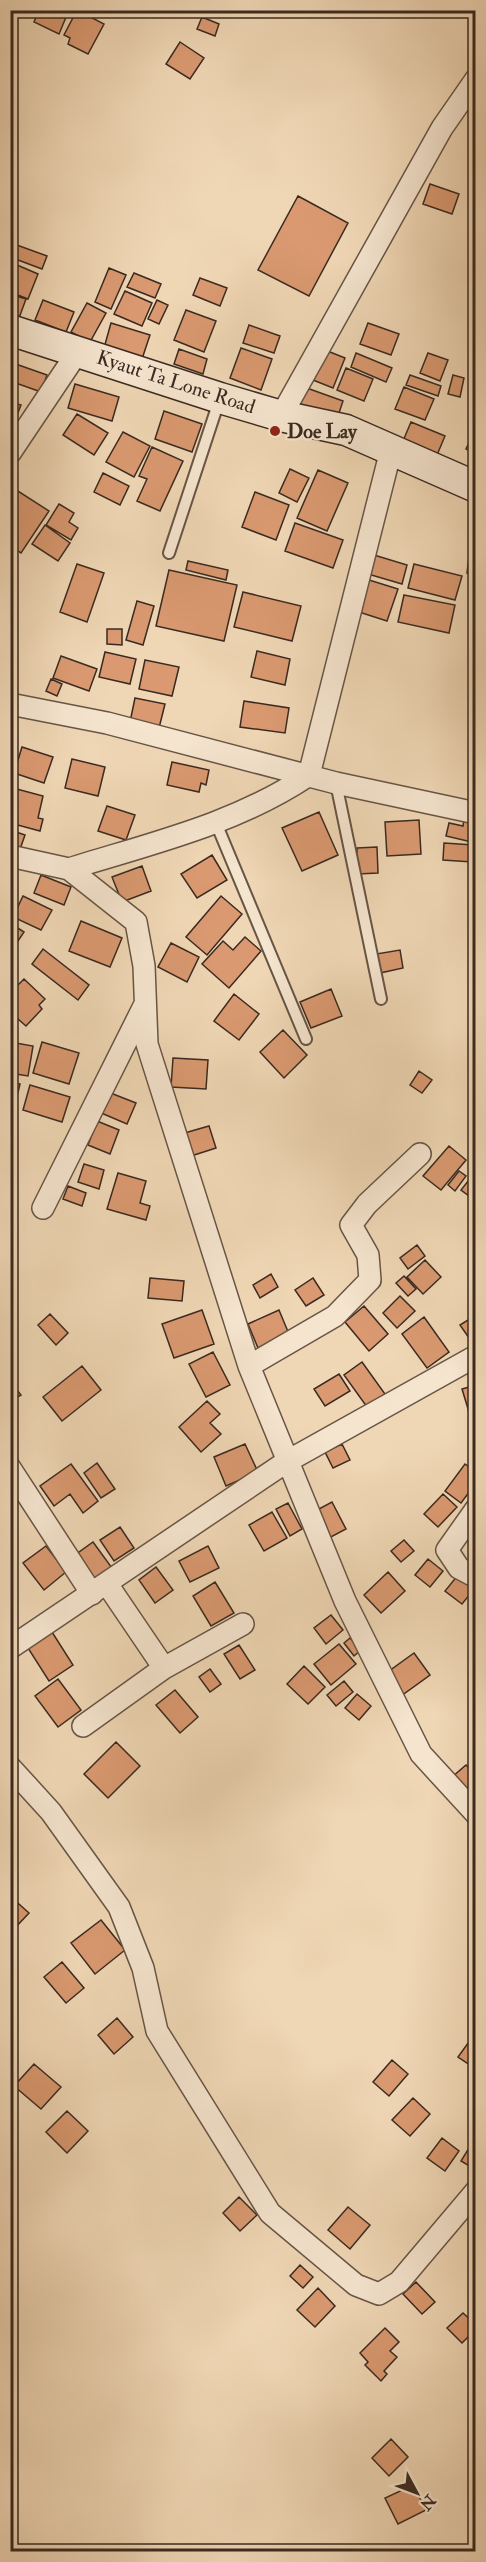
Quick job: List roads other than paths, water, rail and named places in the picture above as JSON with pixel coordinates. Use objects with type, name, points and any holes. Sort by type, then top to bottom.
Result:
[{"type":"main road","name":"Kyaut Ta Lone Road","points":[[10,330],[79,350],[220,398],[281,416],[346,430],[476,487]]},
{"type":"street","points":[[281,416],[442,128],[476,79]]},
{"type":"street","points":[[10,453],[79,350]]},
{"type":"street","points":[[69,869],[216,823],[277,796],[309,775],[391,450]]},
{"type":"street","points":[[10,704],[107,723],[336,783],[476,813]]},
{"type":"street","points":[[10,856],[69,869],[136,922],[144,966],[147,1044],[249,1366],[286,1462],[345,1601],[421,1755],[476,1814]]},
{"type":"street","points":[[43,1208],[146,1003]]},
{"type":"street","points":[[249,1366],[335,1316],[370,1280],[368,1255],[351,1225],[367,1204],[420,1154]]},
{"type":"street","points":[[10,1648],[286,1462],[476,1356]]},
{"type":"street","points":[[10,1468],[99,1589],[164,1668]]},
{"type":"street","points":[[472,1516],[447,1551],[459,1568],[476,1577]]},
{"type":"street","points":[[82,1726],[164,1668],[243,1624]]},
{"type":"street","points":[[10,1767],[51,1812],[119,1907],[143,1968],[157,2031],[270,2213],[356,2285],[380,2294],[399,2282],[476,2191]]},
{"type":"lane","points":[[170,553],[220,398]]},
{"type":"lane","points":[[336,783],[381,999]]},
{"type":"lane","points":[[216,823],[306,1039]]},
{"type":"place","name":"Doe Lay","points":[[275,431]]}]
